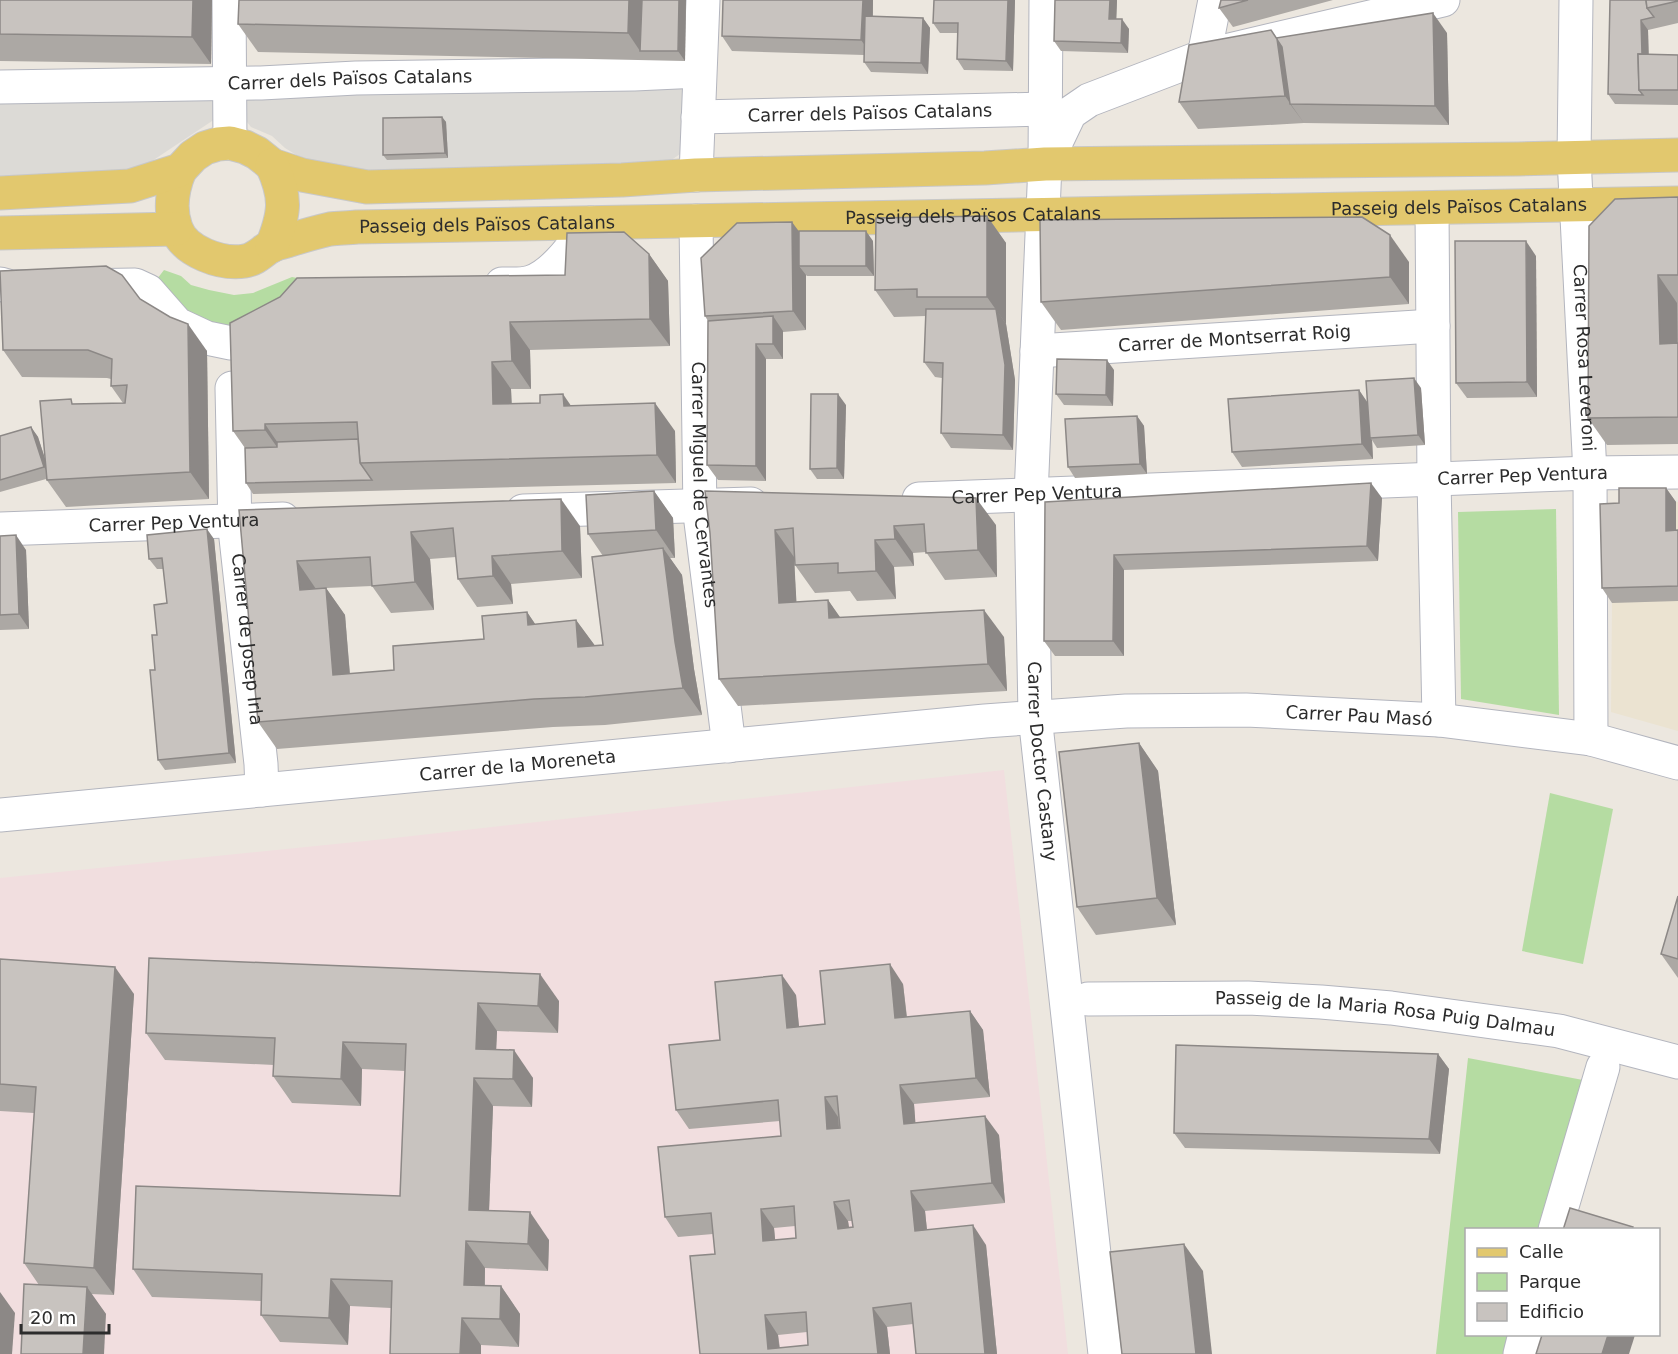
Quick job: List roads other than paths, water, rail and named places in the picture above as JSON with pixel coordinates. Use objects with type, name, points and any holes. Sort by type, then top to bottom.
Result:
[{"type":"main road","points":[[0,233],[176,230],[173,192],[180,170],[193,156],[205,148],[230,143],[251,150],[272,165],[302,175],[367,187],[1045,165],[1678,155]]},
{"type":"main road","points":[[272,165],[280,184],[283,201],[282,217],[272,246]]},
{"type":"main road","points":[[0,193],[130,186],[180,170]]},
{"type":"main road","name":"Passeig dels Països Catalans","points":[[176,230],[185,242],[197,251],[222,261],[235,262],[247,261],[272,246],[332,229],[357,227],[1678,203]]},
{"type":"street","points":[[229,0],[230,143]]},
{"type":"street","points":[[696,175],[703,0]]},
{"type":"street","name":"Carrer Doctor Castany","points":[[1046,0],[1045,165],[1031,496],[1035,716],[1105,1354]]},
{"type":"street","points":[[1203,56],[1215,0]]},
{"type":"street","points":[[1045,165],[1070,113],[1089,100],[1203,56],[1443,0]]},
{"type":"street","name":"Carrer Rosa Leveroni","points":[[1576,0],[1574,158],[1590,474],[1591,739]]},
{"type":"street","name":"Carrer dels Països Catalans","points":[[0,87],[699,71]]},
{"type":"street","name":"Carrer dels Països Catalans","points":[[698,117],[1045,109]]},
{"type":"street","points":[[1432,208],[1439,720]]},
{"type":"street","name":"Carrer Miguel de Cervantes","points":[[696,221],[700,514],[729,746]]},
{"type":"street","points":[[474,285],[528,283],[542,277],[570,249],[591,223]]},
{"type":"street","points":[[0,284],[11,287],[135,285],[148,291],[177,324],[207,339],[231,343],[257,338],[299,313]]},
{"type":"street","name":"Carrer de Montserrat Roig","points":[[1037,351],[1433,326]]},
{"type":"street","name":"Carrer de Josep Irla","points":[[231,343],[235,525],[262,790]]},
{"type":"street","name":"Carrer Pep Ventura","points":[[890,500],[1678,472]]},
{"type":"street","points":[[498,512],[784,503]]},
{"type":"street","name":"Carrer Pep Ventura","points":[[0,529],[235,525],[307,518]]},
{"type":"street","name":"Carrer Pau Masó","points":[[1035,716],[1126,711],[1246,710],[1439,720],[1591,739],[1678,763]]},
{"type":"street","name":"Carrer de la Moreneta","points":[[0,815],[1035,716]]},
{"type":"street","name":"Passeig de la Maria Rosa Puig Dalmau","points":[[1089,999],[1248,998],[1391,1008],[1559,1031],[1678,1062]]},
{"type":"street","points":[[1556,1228],[1603,1066]]},
{"type":"street","points":[[1520,1354],[1525,1336]]}]
